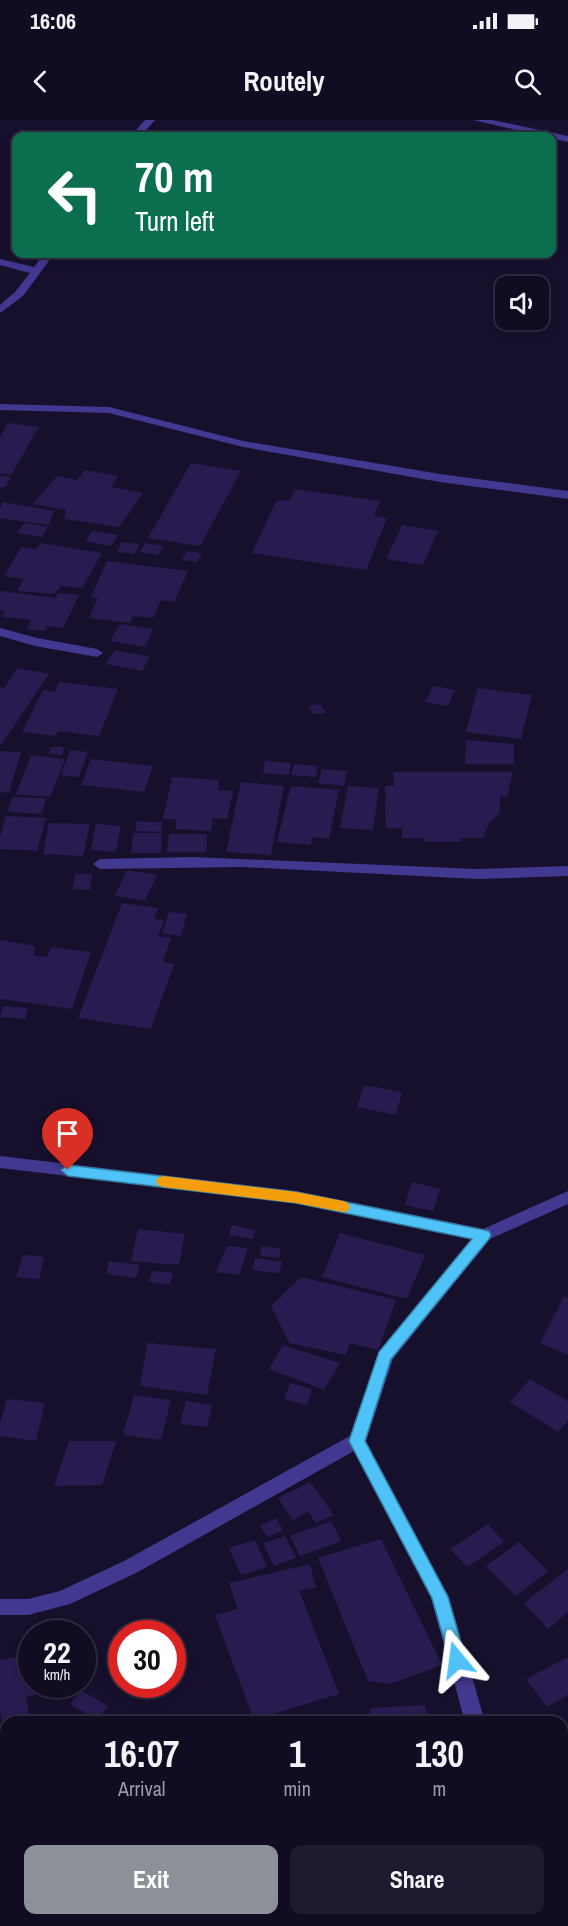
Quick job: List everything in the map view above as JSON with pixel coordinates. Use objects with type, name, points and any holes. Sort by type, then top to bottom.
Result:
[{"type":"street","points":[[140,132],[150,120]]},
{"type":"street","points":[[478,120],[535,132]]},
{"type":"street","points":[[0,310],[19,294],[46,258]]},
{"type":"street","points":[[0,262],[36,271]]},
{"type":"street","points":[[0,407],[109,410],[243,444],[440,478],[568,495]]},
{"type":"street","points":[[0,632],[35,642],[97,653]]},
{"type":"street","points":[[100,864],[166,860],[400,868],[480,874],[568,871]]},
{"type":"street","points":[[0,1162],[296,1197],[484,1235]]},
{"type":"street","points":[[0,1607],[28,1607],[63,1598],[130,1567],[357,1441],[385,1356],[484,1235],[568,1197]]},
{"type":"street","points":[[357,1441],[440,1597],[473,1716]]},
{"type":"building","points":[[8,423],[39,427],[11,475],[0,473],[0,437]]},
{"type":"building","points":[[191,463],[241,471],[200,546],[148,538]]},
{"type":"building","points":[[85,470],[118,476],[111,487],[143,493],[119,527],[64,519],[66,510],[33,504],[57,476],[77,480]]},
{"type":"building","points":[[0,476],[11,477],[5,487],[0,487]]},
{"type":"building","points":[[295,489],[380,501],[374,516],[387,518],[366,570],[252,553],[276,501],[290,500]]},
{"type":"building","points":[[3,502],[54,511],[49,525],[0,518],[0,508]]},
{"type":"building","points":[[24,523],[48,527],[42,537],[17,533]]},
{"type":"building","points":[[402,525],[438,531],[423,565],[386,559]]},
{"type":"building","points":[[92,531],[118,535],[111,546],[86,541]]},
{"type":"building","points":[[122,542],[139,544],[135,554],[117,552]]},
{"type":"building","points":[[40,543],[102,553],[82,588],[61,586],[54,594],[17,591],[24,579],[4,576],[21,547],[37,549]]},
{"type":"building","points":[[145,543],[163,546],[158,555],[140,552]]},
{"type":"building","points":[[187,551],[202,553],[197,562],[182,560]]},
{"type":"building","points":[[107,561],[188,571],[174,602],[161,600],[153,618],[133,616],[130,623],[89,618],[98,598],[91,597]]},
{"type":"building","points":[[0,591],[56,598],[58,593],[79,595],[63,628],[47,626],[44,631],[27,629],[31,620],[2,617],[5,611],[0,610]]},
{"type":"building","points":[[120,624],[153,629],[145,647],[110,641]]},
{"type":"building","points":[[115,650],[150,657],[142,671],[106,664]]},
{"type":"building","points":[[18,668],[49,674],[0,744],[0,687],[4,688]]},
{"type":"building","points":[[59,682],[118,689],[99,736],[58,731],[56,736],[22,732],[43,690],[55,692]]},
{"type":"building","points":[[433,686],[455,690],[448,706],[425,702]]},
{"type":"building","points":[[478,688],[532,695],[521,739],[466,732]]},
{"type":"building","points":[[320,704],[326,713],[313,714],[309,706]]},
{"type":"building","points":[[466,740],[514,744],[514,764],[465,764]]},
{"type":"building","points":[[50,747],[64,747],[62,755],[49,754]]},
{"type":"building","points":[[70,750],[88,752],[79,777],[61,775]]},
{"type":"building","points":[[0,751],[21,752],[9,793],[0,792]]},
{"type":"building","points":[[31,755],[65,759],[50,797],[16,794]]},
{"type":"building","points":[[91,759],[153,766],[144,792],[81,785]]},
{"type":"building","points":[[265,761],[291,763],[289,775],[263,773]]},
{"type":"building","points":[[294,764],[318,766],[316,777],[291,775]]},
{"type":"building","points":[[322,769],[347,771],[344,786],[318,783]]},
{"type":"building","points":[[393,772],[513,772],[507,797],[500,796],[500,812],[489,823],[483,838],[461,838],[462,842],[424,842],[424,838],[402,838],[402,828],[386,828],[385,786],[394,786]]},
{"type":"building","points":[[172,777],[219,780],[218,790],[233,791],[227,819],[213,818],[211,831],[175,829],[177,819],[163,819]]},
{"type":"building","points":[[241,782],[284,786],[271,855],[226,852]]},
{"type":"building","points":[[291,786],[339,790],[329,839],[312,837],[311,845],[277,842]]},
{"type":"building","points":[[348,786],[379,788],[373,830],[340,828]]},
{"type":"building","points":[[12,797],[46,798],[42,814],[8,812]]},
{"type":"building","points":[[6,816],[46,818],[37,851],[0,849],[0,838]]},
{"type":"building","points":[[137,821],[162,822],[161,832],[135,831]]},
{"type":"building","points":[[49,823],[90,824],[83,856],[43,854]]},
{"type":"building","points":[[96,824],[121,826],[116,852],[91,850]]},
{"type":"building","points":[[133,833],[162,833],[161,853],[131,853]]},
{"type":"building","points":[[169,834],[207,834],[206,852],[167,852]]},
{"type":"building","points":[[127,870],[157,875],[145,901],[115,896]]},
{"type":"building","points":[[75,874],[92,874],[90,890],[73,889]]},
{"type":"building","points":[[122,903],[158,908],[154,919],[164,920],[158,936],[171,938],[163,962],[174,964],[151,1029],[78,1018]]},
{"type":"building","points":[[169,912],[187,914],[181,936],[162,933]]},
{"type":"building","points":[[0,940],[35,946],[34,956],[47,957],[51,947],[91,952],[72,1009],[0,999]]},
{"type":"building","points":[[3,1006],[28,1008],[25,1019],[0,1017]]},
{"type":"building","points":[[364,1085],[402,1092],[396,1115],[357,1107]]},
{"type":"building","points":[[412,1182],[440,1189],[433,1211],[405,1205]]},
{"type":"building","points":[[232,1225],[255,1230],[252,1239],[229,1235]]},
{"type":"building","points":[[138,1229],[185,1234],[179,1265],[131,1261]]},
{"type":"building","points":[[340,1233],[425,1255],[407,1299],[322,1277]]},
{"type":"building","points":[[227,1246],[248,1248],[239,1275],[216,1272]]},
{"type":"building","points":[[262,1246],[281,1249],[279,1258],[260,1256]]},
{"type":"building","points":[[23,1255],[44,1257],[39,1279],[16,1277]]},
{"type":"building","points":[[255,1258],[282,1262],[279,1273],[252,1270]]},
{"type":"building","points":[[109,1261],[140,1265],[136,1278],[106,1274]]},
{"type":"building","points":[[152,1271],[173,1273],[170,1285],[149,1282]]},
{"type":"building","points":[[301,1277],[396,1300],[378,1350],[350,1343],[346,1355],[289,1343],[271,1306]]},
{"type":"building","points":[[564,1296],[568,1298],[568,1355],[540,1343]]},
{"type":"building","points":[[147,1343],[216,1349],[207,1395],[140,1386]]},
{"type":"building","points":[[283,1345],[340,1363],[324,1390],[269,1369]]},
{"type":"building","points":[[530,1379],[568,1401],[568,1421],[558,1432],[510,1402]]},
{"type":"building","points":[[290,1383],[312,1389],[307,1405],[284,1399]]},
{"type":"building","points":[[134,1395],[171,1400],[161,1440],[123,1435]]},
{"type":"building","points":[[7,1399],[45,1403],[36,1441],[0,1436],[0,1423]]},
{"type":"building","points":[[186,1401],[212,1405],[207,1427],[180,1424]]},
{"type":"building","points":[[69,1441],[116,1441],[102,1485],[54,1486]]},
{"type":"building","points":[[310,1482],[334,1515],[316,1523],[308,1512],[293,1520],[278,1498]]},
{"type":"building","points":[[276,1518],[283,1530],[268,1537],[260,1526]]},
{"type":"building","points":[[331,1521],[341,1541],[300,1556],[290,1536]]},
{"type":"building","points":[[488,1524],[504,1542],[467,1567],[450,1549]]},
{"type":"building","points":[[285,1536],[296,1558],[274,1566],[263,1543]]},
{"type":"building","points":[[381,1539],[442,1665],[390,1684],[368,1681],[318,1558]]},
{"type":"building","points":[[255,1540],[267,1567],[241,1575],[229,1548]]},
{"type":"building","points":[[519,1542],[548,1571],[516,1596],[486,1566]]},
{"type":"building","points":[[310,1564],[316,1588],[299,1590],[339,1694],[267,1716],[253,1716],[215,1615],[238,1609],[229,1583]]},
{"type":"building","points":[[568,1569],[568,1612],[548,1629],[524,1603]]},
{"type":"building","points":[[18,1657],[18,1698],[26,1698],[29,1716],[1,1716],[0,1660]]},
{"type":"building","points":[[568,1657],[568,1695],[547,1707],[526,1679]]},
{"type":"building","points":[[75,1698],[94,1698],[108,1706],[100,1716],[90,1716],[70,1704]]},
{"type":"building","points":[[425,1705],[428,1716],[371,1716],[370,1708]]},
{"type":"slow traffic","points":[[163,1181],[296,1197],[343,1207]]},
{"type":"route","points":[[68,1170],[296,1197],[484,1235],[385,1356],[357,1441],[440,1597],[457,1660]]}]
